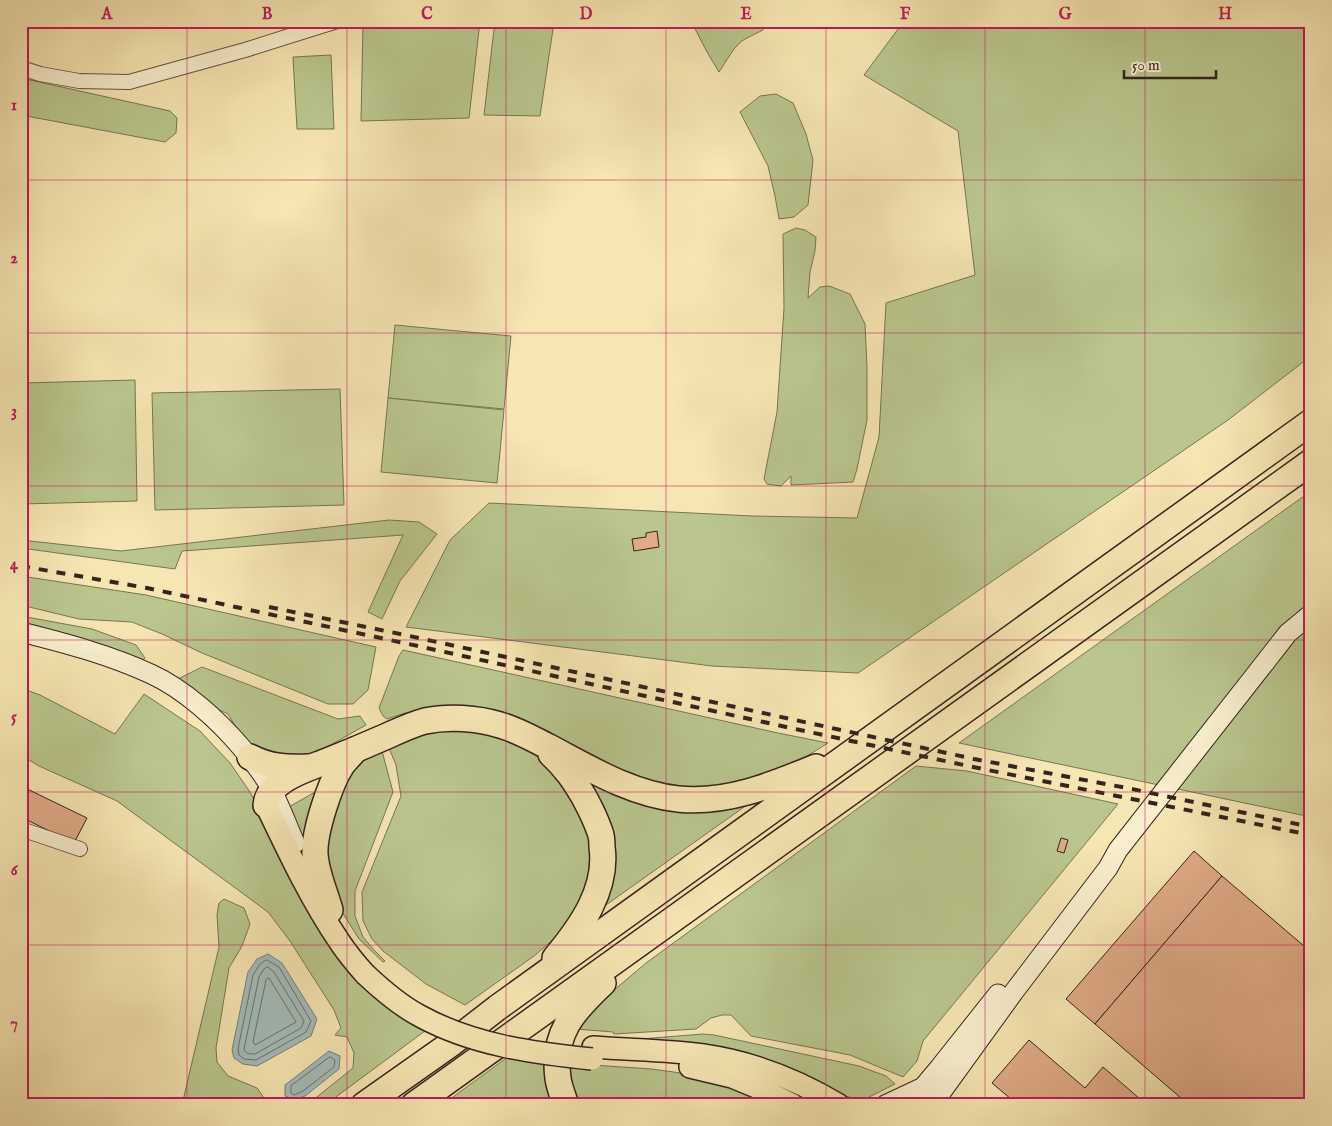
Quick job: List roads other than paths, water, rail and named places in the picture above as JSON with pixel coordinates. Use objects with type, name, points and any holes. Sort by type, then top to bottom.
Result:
[{"type":"highway","points":[[364,1105],[1311,422]]},
{"type":"highway","points":[[414,1105],[1311,462]]},
{"type":"highway","points":[[268,794],[283,797],[294,795],[308,788],[348,759],[411,726],[426,721],[444,719],[483,721],[501,725],[637,790],[678,799],[738,796],[784,780],[857,749]]},
{"type":"highway","points":[[535,981],[569,942],[582,922],[599,887],[604,860],[601,834],[591,809],[570,774],[539,742]]},
{"type":"highway","points":[[250,757],[266,764],[291,768],[348,759]]},
{"type":"highway","points":[[330,910],[315,853],[317,833],[324,806],[348,759]]},
{"type":"highway","points":[[268,794],[285,780],[313,766]]},
{"type":"highway","points":[[566,1105],[558,1079],[558,1058],[562,1033],[572,1015],[585,1000],[664,924]]},
{"type":"main road","points":[[933,1104],[1013,993],[1108,868],[1118,850],[1288,633],[1311,614]]},
{"type":"main road","points":[[21,632],[101,655],[152,674],[188,696],[212,716],[250,757],[302,860],[330,910],[356,946],[370,971]]},
{"type":"main road","points":[[21,640],[96,665],[158,691],[188,710],[218,736],[268,794],[296,868],[339,942],[400,1003],[419,1016],[473,1038],[512,1048],[555,1055],[678,1052],[704,1055],[770,1072],[819,1093],[839,1104]]},
{"type":"main road","points":[[908,1105],[1046,934],[1097,866],[1118,850]]},
{"type":"main road","points":[[593,1053],[710,1071],[761,1088],[793,1105]]},
{"type":"main road","points":[[885,1105],[924,1086]]},
{"type":"street","points":[[21,68],[40,74],[78,81],[128,82],[245,50],[337,21]]},
{"type":"street","points":[[21,830],[80,849]]},
{"type":"water","points":[[268,954],[282,963],[317,1019],[311,1036],[257,1066],[243,1064],[234,1058],[232,1050],[248,972],[257,959]]},
{"type":"water","points":[[329,1051],[340,1056],[339,1069],[305,1096],[294,1100],[285,1096],[285,1085]]},
{"type":"railway","points":[[21,566],[147,588],[973,767],[1311,835]]},
{"type":"railway","points":[[269,607],[974,759],[1132,789],[1311,827]]}]
